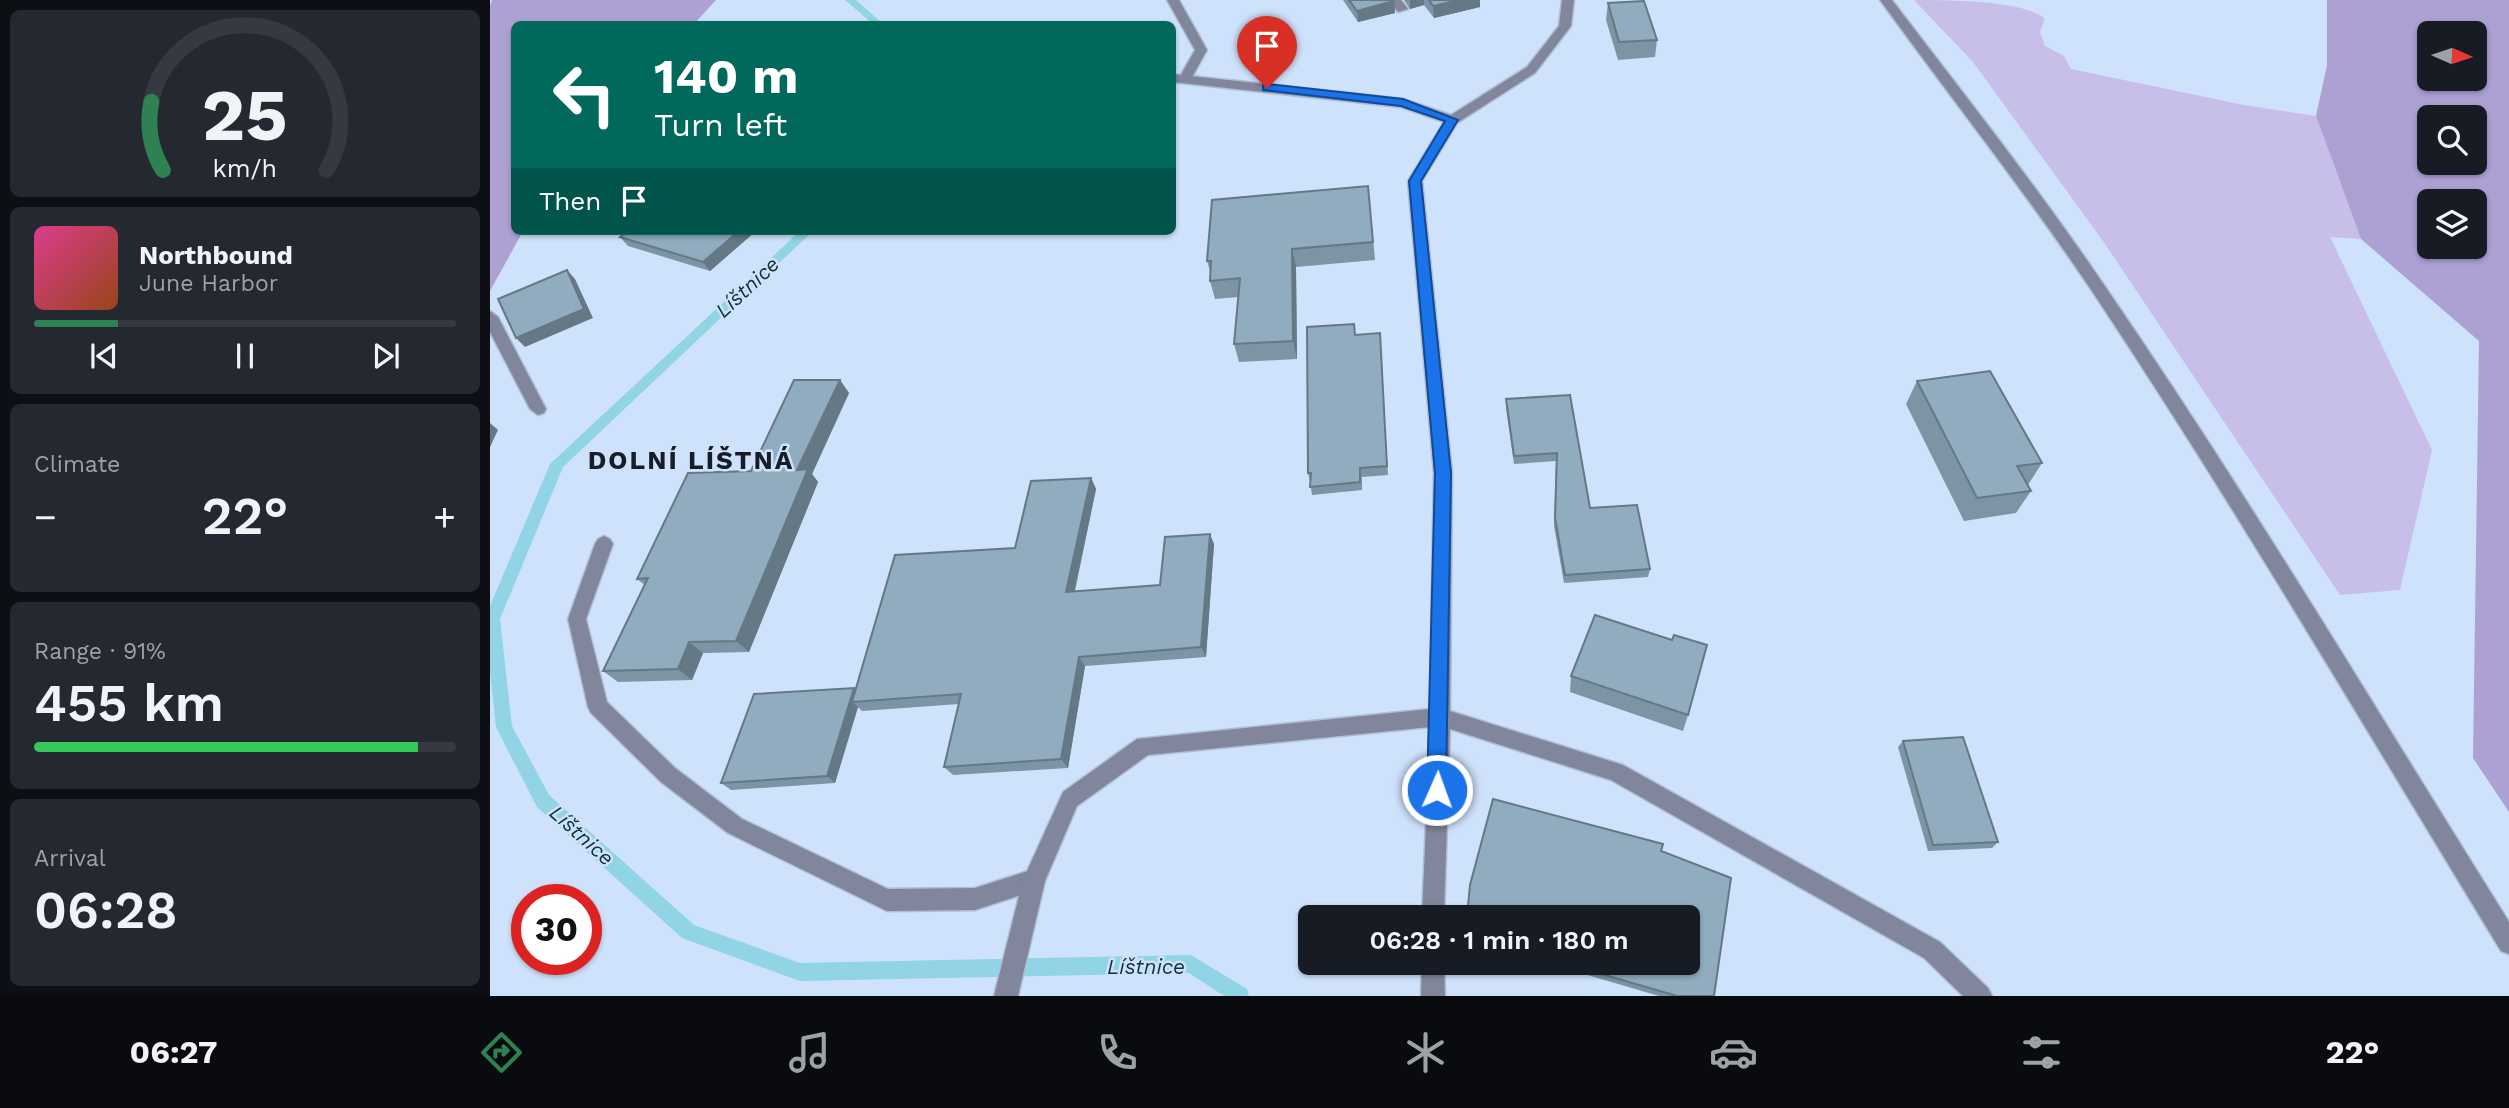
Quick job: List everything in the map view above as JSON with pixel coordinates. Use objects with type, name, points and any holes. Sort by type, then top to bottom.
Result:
[{"type":"street","points":[[1173,0],[1201,50],[1179,78]]},
{"type":"street","points":[[1433,905],[1440,717],[1443,473],[1415,181],[1452,120],[1531,70],[1565,26],[1568,0]]},
{"type":"street","points":[[1886,0],[2009,162],[2096,285],[2198,440],[2509,943]]},
{"type":"street","points":[[1179,78],[1403,103],[1452,120]]},
{"type":"street","points":[[490,317],[538,409]]},
{"type":"street","points":[[604,544],[577,619],[598,706],[668,775],[735,826],[887,900],[975,899],[1034,880]]},
{"type":"street","points":[[1006,996],[1034,880],[1070,799],[1144,746],[1440,717],[1616,772],[1932,950],[1980,996]]},
{"type":"street","points":[[1433,975],[1433,996]]},
{"type":"shaded area","points":[[492,0],[716,0],[697,21],[511,21],[511,235],[521,235],[490,291]]},
{"type":"shaded area","points":[[1914,0],[1984,2],[2035,13],[2045,19],[2040,32],[2045,46],[2064,56],[2071,69],[2244,105],[2316,116],[2361,239],[2330,237],[2432,450],[2400,590],[2340,595],[2103,241],[1973,62]]},
{"type":"shaded area","points":[[2327,0],[2509,0],[2509,812],[2473,758],[2479,341],[2361,239],[2316,116],[2327,65]]},
{"type":"building","points":[[1349,0],[1394,0],[1394,1],[1357,11]]},
{"type":"building","points":[[1429,0],[1460,0],[1433,6]]},
{"type":"building","points":[[1644,1],[1657,40],[1619,42],[1608,3]]},
{"type":"building","points":[[1368,186],[1373,242],[1292,249],[1293,341],[1234,344],[1240,278],[1210,281],[1211,261],[1207,261],[1212,200]]},
{"type":"building","points":[[623,235],[734,235],[703,262],[620,237]]},
{"type":"building","points":[[567,270],[584,309],[516,338],[498,299]]},
{"type":"building","points":[[1354,324],[1355,335],[1380,333],[1387,466],[1360,468],[1360,482],[1310,487],[1307,327]]},
{"type":"building","points":[[1990,371],[2042,463],[2017,466],[2031,491],[1977,498],[1917,381]]},
{"type":"building","points":[[794,380],[840,380],[797,470],[808,469],[736,641],[689,642],[678,669],[603,671],[648,578],[637,579],[688,473],[751,471]]},
{"type":"building","points":[[1570,395],[1590,508],[1637,505],[1650,569],[1565,575],[1555,518],[1557,453],[1514,456],[1506,399]]},
{"type":"building","points":[[1091,478],[1066,592],[1160,585],[1165,537],[1210,534],[1201,647],[1079,657],[1061,759],[944,767],[961,694],[852,702],[895,555],[1015,548],[1031,481]]},
{"type":"building","points":[[1595,615],[1672,640],[1674,635],[1707,645],[1688,715],[1571,676]]},
{"type":"building","points":[[854,688],[827,776],[721,783],[754,694]]},
{"type":"building","points":[[1963,737],[1998,842],[1933,845],[1903,741]]},
{"type":"building","points":[[1493,799],[1663,844],[1661,851],[1731,878],[1714,996],[1677,996],[1605,975],[1700,975],[1700,905],[1468,905],[1470,885]]},
{"type":"waterway","name":"Líštnice","points":[[850,0],[874,21]]},
{"type":"waterway","name":"Líštnice","points":[[803,235],[557,464],[492,619],[504,727],[543,801],[688,932],[800,972],[1191,964],[1240,996]]},
{"type":"district","name":"DOLNÍ LÍŠTNÁ","points":[[691,460]]},
{"type":"route","points":[[1267,88],[1403,103],[1452,120],[1415,181],[1443,473],[1437,790]]}]
